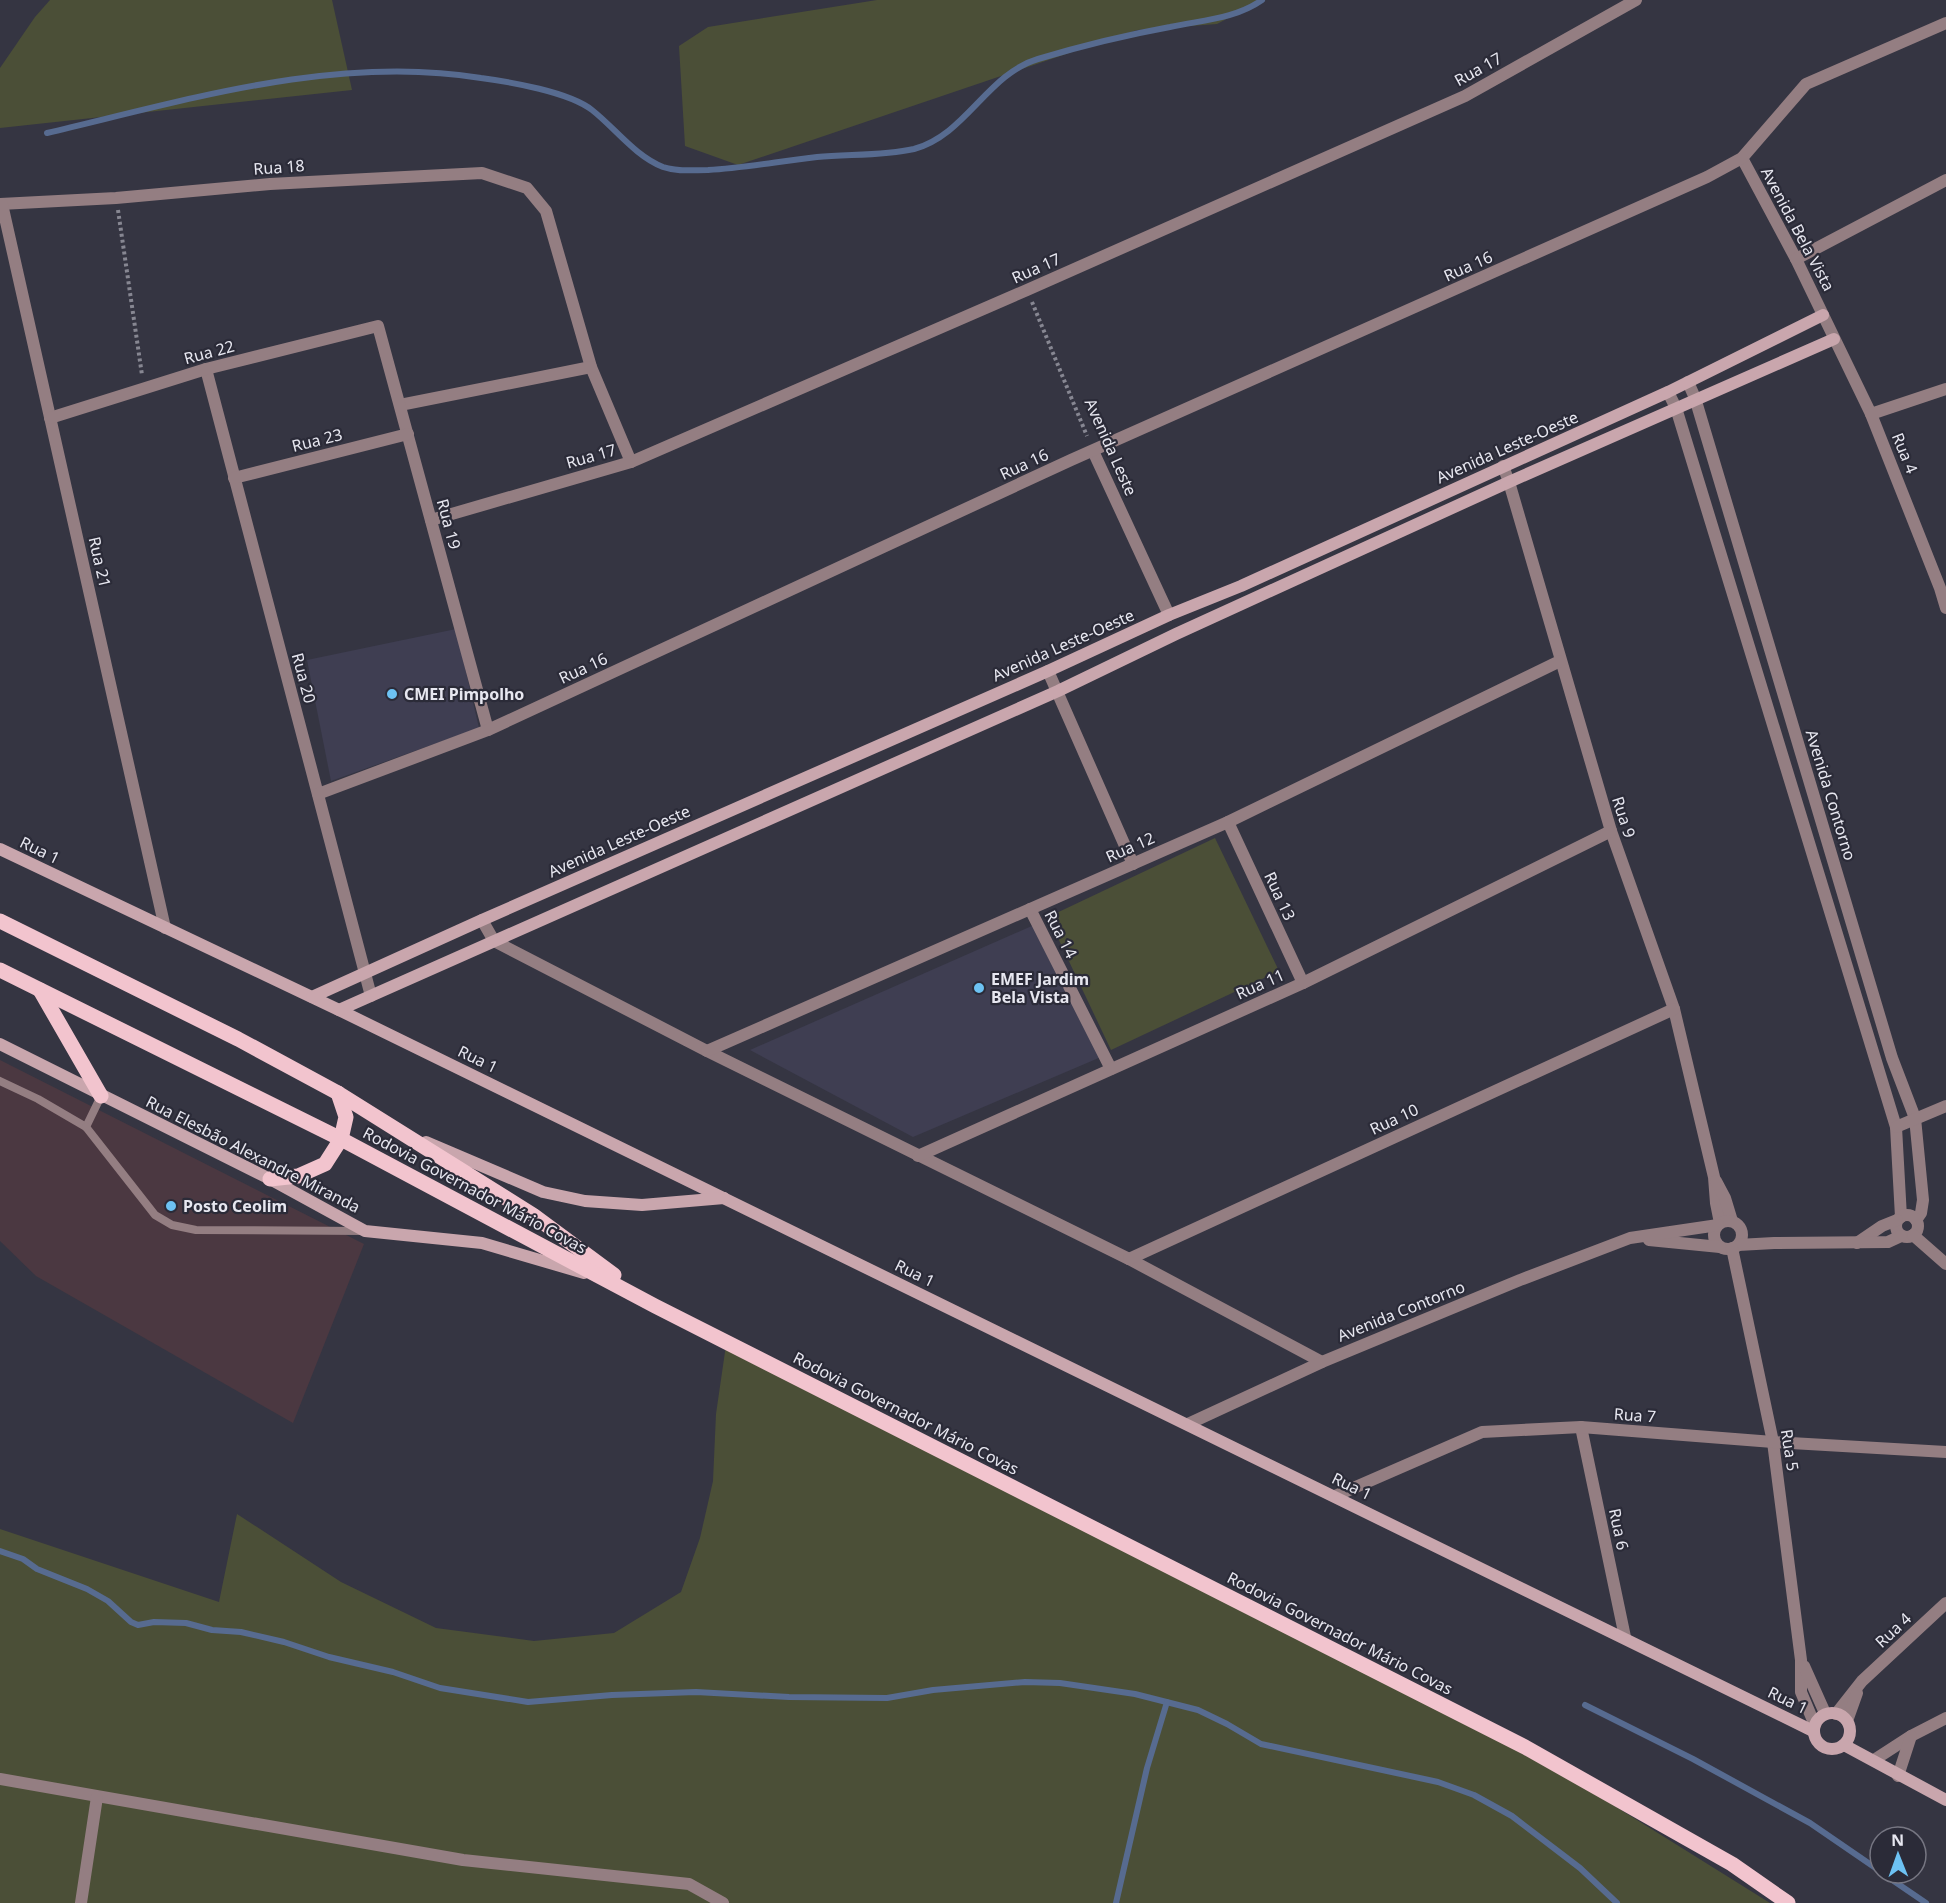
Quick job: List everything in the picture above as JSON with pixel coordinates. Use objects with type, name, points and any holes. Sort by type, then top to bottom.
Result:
[{"type":"main road","points":[[0,921],[238,1039],[338,1093],[532,1215],[655,1306]]},
{"type":"main road","name":"Rodovia Governador Mário Covas","points":[[0,970],[341,1139],[655,1306],[1525,1747],[1732,1864],[1788,1903]]},
{"type":"main road","points":[[40,990],[101,1096]]},
{"type":"main road","points":[[270,1179],[298,1176],[325,1164],[341,1139],[346,1117],[338,1093]]},
{"type":"street","name":"Rua 17","points":[[431,520],[631,462],[1465,96],[1636,0]]},
{"type":"street","points":[[1742,158],[1806,84],[1946,23]]},
{"type":"street","name":"Avenida Bela Vista","points":[[1742,158],[1823,315]]},
{"type":"street","name":"Rua 16","points":[[318,794],[488,730],[1093,451],[1707,177],[1742,158]]},
{"type":"street","name":"Rua 18","points":[[1,204],[116,198],[270,184],[482,173],[527,188],[546,211],[591,367]]},
{"type":"street","points":[[1796,259],[1946,180]]},
{"type":"street","name":"Rua 21","points":[[1,204],[165,928]]},
{"type":"street","name":"Rua 4","points":[[1823,315],[1871,414],[1943,587],[1946,608]]},
{"type":"street","name":"Avenida Leste-Oeste","points":[[312,997],[1048,671],[1169,615],[1241,586],[1668,392],[1823,315]]},
{"type":"street","name":"Rua 22","points":[[50,418],[206,369],[378,326]]},
{"type":"street","name":"Rua 19","points":[[378,326],[488,730]]},
{"type":"street","name":"Avenida Leste-Oeste","points":[[339,1010],[1058,691],[1176,634],[1509,482],[1695,398],[1834,339]]},
{"type":"street","points":[[400,405],[591,367],[631,462]]},
{"type":"street","name":"Rua 20","points":[[206,369],[371,996]]},
{"type":"street","name":"Avenida Contorno","points":[[1688,382],[1695,398],[1889,1047],[1915,1118],[1923,1200],[1921,1213],[1916,1220]]},
{"type":"street","points":[[1871,414],[1946,389]]},
{"type":"street","points":[[1668,392],[1676,408],[1896,1127],[1899,1218],[1896,1226],[1946,1264]]},
{"type":"street","name":"Rua 23","points":[[234,478],[408,434]]},
{"type":"street","name":"Avenida Leste","points":[[1093,451],[1169,615]]},
{"type":"street","name":"Rua 9","points":[[1503,466],[1611,831],[1674,1009],[1714,1177],[1725,1198],[1727,1224]]},
{"type":"street","name":"Rua 12","points":[[707,1051],[1228,822],[1560,661]]},
{"type":"street","points":[[1048,671],[1133,864]]},
{"type":"street","name":"Rua 13","points":[[1228,822],[1303,983]]},
{"type":"street","name":"Rua 11","points":[[918,1156],[1303,983],[1611,831]]},
{"type":"street","name":"Rua 1","points":[[0,849],[339,1010],[1624,1637],[1814,1727]]},
{"type":"street","name":"Rua 14","points":[[1030,909],[1112,1070]]},
{"type":"street","points":[[482,920],[494,941],[707,1051],[1128,1260],[1322,1362]]},
{"type":"street","name":"Rua 10","points":[[1128,1260],[1674,1009]]},
{"type":"street","name":"Rua Elesbão Alexandre Miranda","points":[[0,1044],[270,1179],[365,1231],[482,1243],[608,1281]]},
{"type":"street","points":[[1896,1127],[1946,1106]]},
{"type":"street","points":[[393,1128],[543,1192],[585,1201],[642,1204],[725,1198]]},
{"type":"street","points":[[1857,1243],[1882,1226],[1899,1218],[1912,1216],[1918,1226],[1907,1235]]},
{"type":"street","points":[[1727,1224],[1742,1234],[1730,1247],[1714,1236],[1727,1224]]},
{"type":"street","name":"Avenida Contorno","points":[[1188,1424],[1322,1362],[1520,1280],[1630,1238],[1727,1224],[1774,1243]]},
{"type":"street","name":"Avenida Contorno","points":[[1630,1238],[1730,1247],[1774,1243],[1888,1242],[1907,1235]]},
{"type":"street","name":"Rua 5","points":[[1730,1247],[1773,1442],[1801,1660],[1801,1692],[1814,1727]]},
{"type":"street","name":"Rua 7","points":[[1335,1496],[1482,1432],[1581,1427],[1773,1442],[1946,1452]]},
{"type":"street","name":"Rua 6","points":[[1581,1427],[1624,1637]]},
{"type":"street","name":"Rua 4","points":[[1836,1716],[1862,1681],[1946,1603]]},
{"type":"street","name":"Rua 5","points":[[1801,1660],[1836,1716]]},
{"type":"street","points":[[1844,1745],[1850,1731],[1836,1716],[1814,1727],[1821,1745],[1832,1749],[1844,1745],[1946,1800]]},
{"type":"street","points":[[1874,1760],[1911,1736],[1946,1718]]},
{"type":"street","points":[[1898,1776],[1911,1736]]},
{"type":"street","points":[[0,1779],[463,1860],[689,1884],[723,1903]]},
{"type":"street","points":[[81,1903],[97,1797]]},
{"type":"lane","points":[[0,1082],[38,1099],[86,1126],[155,1215],[172,1225],[196,1230],[365,1231]]},
{"type":"lane","points":[[86,1126],[101,1096]]},
{"type":"path","points":[[116,198],[144,388]]},
{"type":"path","name":"Avenida Leste","points":[[1027,290],[1093,451]]},
{"type":"shaded area","name":"CMEI Pimpolho","points":[[456,629],[479,728],[331,781],[307,660]]},
{"type":"shaded area","name":"EMEF Jardim Bela Vista","points":[[1034,925],[1101,1057],[913,1137],[750,1050]]},
{"type":"shaded area","points":[[0,1060],[364,1244],[293,1423],[36,1276],[0,1241]]},
{"type":"green space","points":[[50,0],[332,0],[352,90],[0,128],[0,68],[35,17]]},
{"type":"green space","points":[[877,0],[1263,0],[1217,24],[1137,30],[738,165],[685,146],[679,46],[708,27]]},
{"type":"green space","points":[[1215,838],[1279,971],[1111,1050],[1048,917]]},
{"type":"green space","points":[[726,1345],[1336,1652],[1589,1790],[1770,1903],[0,1903],[0,1529],[219,1602],[237,1514],[341,1582],[436,1628],[534,1641],[614,1633],[681,1592],[700,1538],[713,1481],[716,1414]]},
{"type":"waterway","points":[[47,133],[262,84],[317,76],[372,72],[427,72],[508,82],[569,98],[601,117],[643,156],[674,170],[722,169],[817,157],[890,153],[914,149],[932,142],[963,118],[1004,77],[1038,59],[1120,37],[1218,18],[1241,11],[1262,0]]},
{"type":"waterway","points":[[0,1551],[23,1559],[37,1569],[87,1589],[108,1601],[131,1622],[138,1625],[154,1622],[186,1623],[212,1630],[241,1632],[393,1672],[440,1688],[528,1702],[612,1695],[696,1692],[789,1697],[887,1698],[933,1690],[1025,1682],[1060,1683],[1135,1694],[1198,1710],[1261,1744],[1438,1782],[1474,1795],[1512,1816],[1580,1868],[1617,1903]]},
{"type":"waterway","points":[[1116,1903],[1147,1768],[1167,1702]]},
{"type":"waterway","points":[[1585,1705],[1693,1759],[1810,1823],[1868,1863]]},
{"type":"waterway","points":[[1900,1885],[1926,1903]]},
{"type":"place","name":"CMEI Pimpolho","points":[[392,694]]},
{"type":"place","name":"EMEF Jardim Bela Vista","points":[[979,988]]},
{"type":"place","name":"Posto Ceolim","points":[[171,1206]]}]
